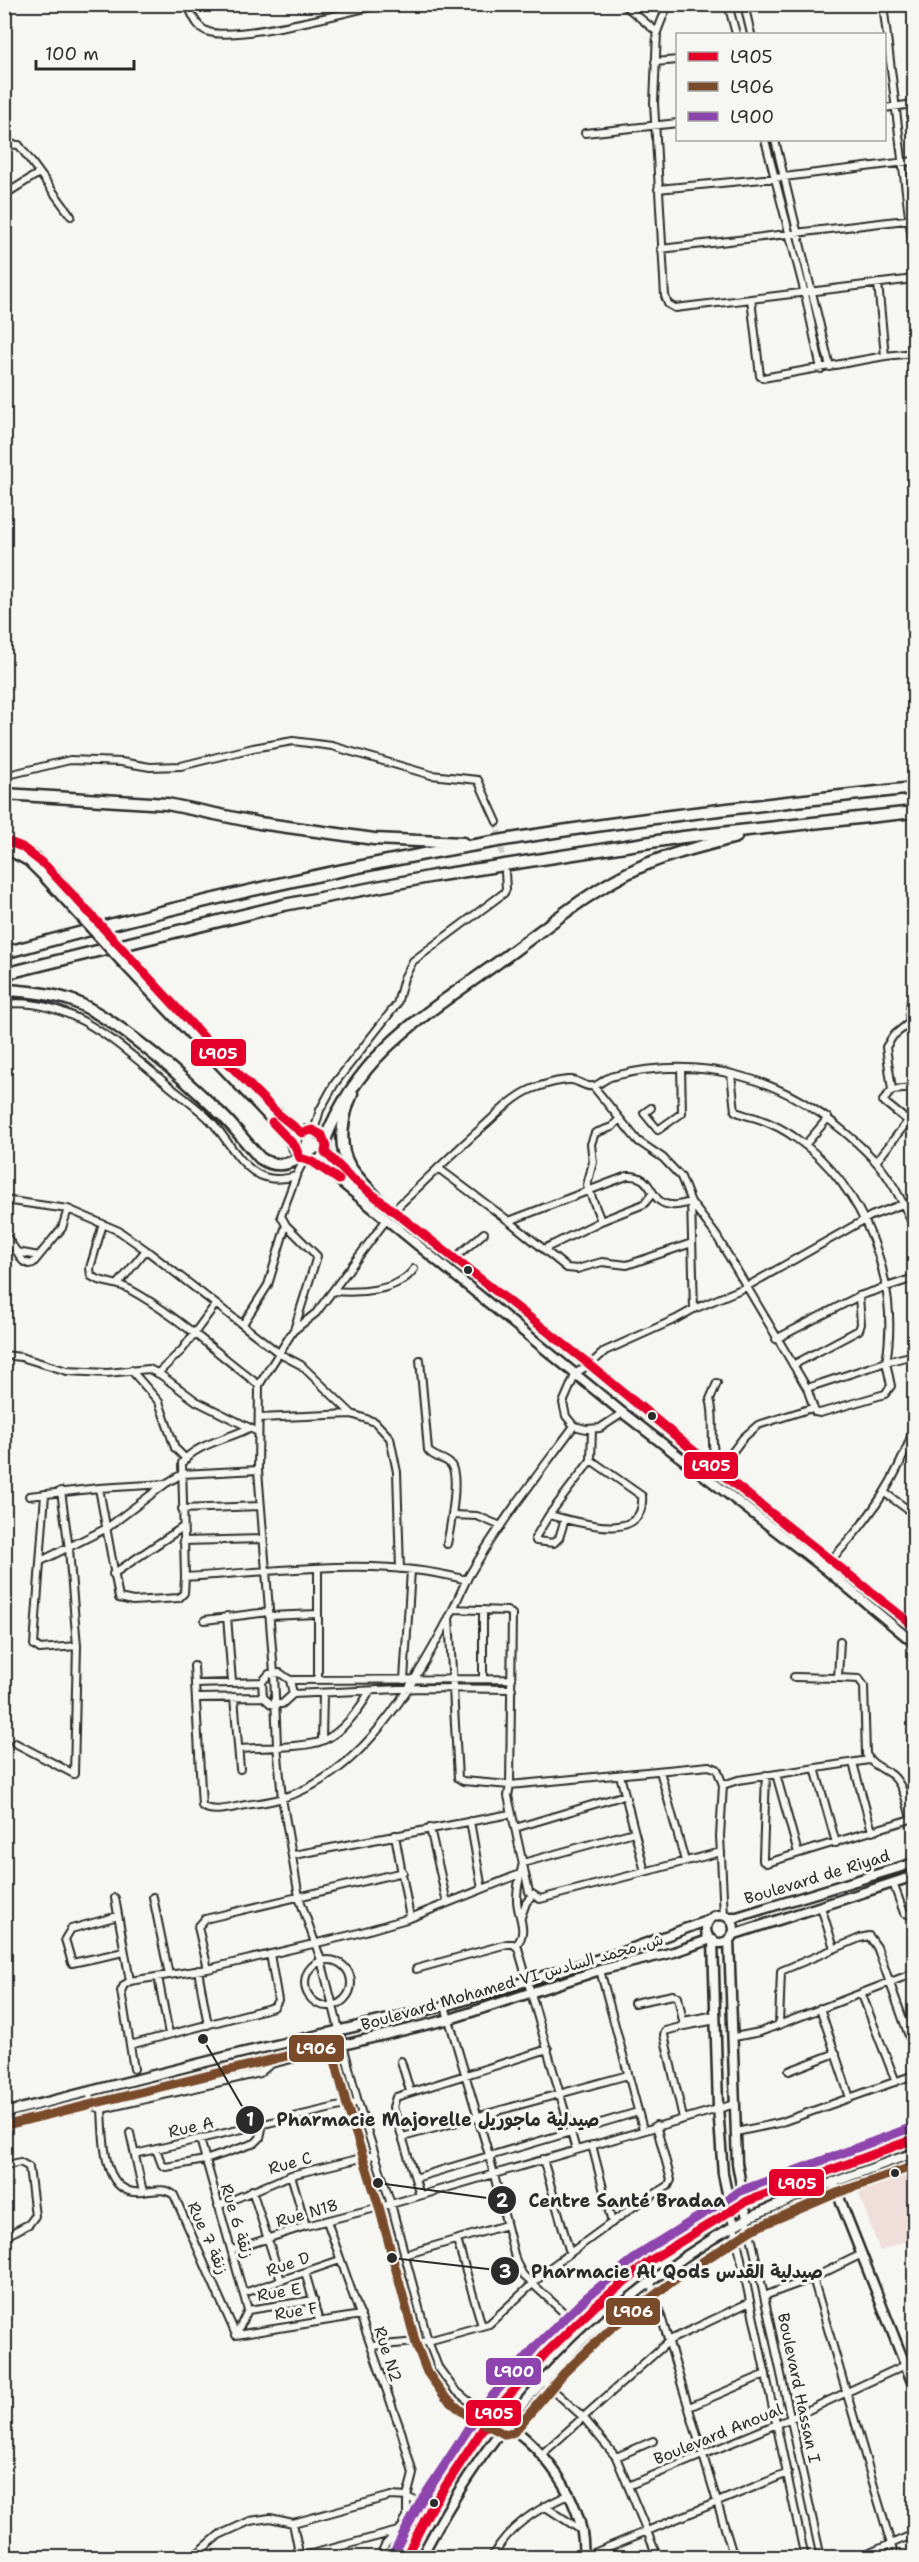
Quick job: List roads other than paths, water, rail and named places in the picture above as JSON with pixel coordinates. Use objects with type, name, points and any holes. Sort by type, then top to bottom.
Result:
[{"type":"highway","points":[[4,953],[152,913],[321,875],[480,844],[696,813],[915,788]]},
{"type":"highway","points":[[4,794],[167,804],[259,823],[374,839],[480,844]]},
{"type":"highway","points":[[4,974],[284,905],[434,876],[682,837],[915,812]]},
{"type":"highway","points":[[325,1140],[340,1105],[364,1071],[398,1035],[431,1008],[503,959],[575,904],[620,878],[663,858],[763,829]]},
{"type":"highway","points":[[4,990],[32,991],[64,998],[87,1008],[129,1035],[184,1082],[223,1116],[260,1158],[282,1165],[306,1160]]},
{"type":"highway","points":[[364,1071],[350,1100],[343,1138],[348,1164],[377,1198]]},
{"type":"street","points":[[187,4],[198,26],[208,32],[218,34],[234,34],[318,19],[382,4]]},
{"type":"street","points":[[623,4],[657,32]]},
{"type":"street","points":[[668,4],[657,32],[655,125],[665,296],[671,306],[675,308],[805,294],[915,279]]},
{"type":"street","points":[[728,4],[736,33]]},
{"type":"street","points":[[744,4],[752,33]]},
{"type":"street","points":[[883,4],[885,33]]},
{"type":"street","points":[[886,42],[912,219],[915,257]]},
{"type":"street","points":[[655,62],[676,60]]},
{"type":"street","points":[[886,108],[915,104]]},
{"type":"street","points":[[585,133],[676,123]]},
{"type":"street","points":[[765,141],[805,294],[821,369]]},
{"type":"street","points":[[775,141],[831,367]]},
{"type":"street","points":[[4,144],[19,145],[71,216]]},
{"type":"street","points":[[658,189],[915,161]]},
{"type":"street","points":[[4,195],[39,173]]},
{"type":"street","points":[[661,249],[912,219]]},
{"type":"street","points":[[878,283],[885,356]]},
{"type":"street","points":[[751,299],[760,376],[766,379],[885,356],[915,353]]},
{"type":"street","points":[[4,776],[70,760],[121,762],[150,767],[180,766],[277,742],[305,742],[332,746],[431,775],[478,780],[497,822]]},
{"type":"street","points":[[4,840],[35,856],[55,875],[127,961],[306,1160],[455,1257],[719,1470],[827,1565],[844,1584],[915,1644]]},
{"type":"street","points":[[4,848],[28,861],[277,1113],[302,1133],[314,1131],[325,1140],[325,1152],[322,1156],[306,1160],[296,1176],[281,1216],[286,1225],[317,1256],[294,1331],[259,1385],[258,1470],[274,1673],[277,1746],[282,1798],[294,1856],[299,1897],[321,1960],[358,2102],[391,2204],[428,2341],[438,2367],[454,2389],[472,2404],[522,2434],[542,2454],[568,2495],[582,2531],[584,2557],[788,2473]]},
{"type":"street","points":[[314,1131],[320,1110],[335,1083],[397,1004],[404,978],[413,961],[504,893],[505,872]]},
{"type":"street","points":[[892,1090],[886,1047],[893,1036],[909,1023],[911,1000],[915,994]]},
{"type":"street","points":[[4,1004],[50,1008],[87,1023],[200,1111],[253,1171],[276,1179],[296,1176]]},
{"type":"street","points":[[651,1108],[644,1113],[658,1130],[680,1116],[683,1110],[681,1068]]},
{"type":"street","points":[[294,1331],[316,1313],[390,1215],[502,1110],[532,1089],[571,1080],[588,1087],[610,1076],[633,1071],[681,1068],[732,1074],[773,1086],[795,1096],[828,1118],[876,1162],[889,1178],[915,1227]]},
{"type":"street","points":[[593,1086],[638,1141],[663,1158],[681,1177],[691,1202],[716,1235],[807,1388],[815,1412],[820,1413],[888,1392],[891,1386],[886,1362],[890,1323],[886,1286],[881,1264],[863,1220],[843,1185],[825,1163],[805,1145],[785,1130],[735,1111],[732,1074]]},
{"type":"street","points":[[915,1088],[892,1090],[883,1101],[915,1126]]},
{"type":"street","points":[[805,1145],[828,1118]]},
{"type":"street","points":[[601,1221],[588,1191],[588,1178],[594,1157],[591,1144],[593,1135],[612,1127],[619,1119]]},
{"type":"street","points":[[876,1162],[908,1121]]},
{"type":"street","points":[[295,1146],[302,1133]]},
{"type":"street","points":[[325,1152],[377,1198],[390,1215],[623,1413],[827,1565],[850,1576],[915,1626]]},
{"type":"street","points":[[438,1168],[567,1268],[572,1269],[594,1263],[627,1265],[692,1243]]},
{"type":"street","points":[[509,1221],[627,1176],[638,1176],[646,1180],[652,1194],[669,1205],[691,1202]]},
{"type":"street","points":[[544,1249],[601,1221],[644,1204],[652,1194]]},
{"type":"street","points":[[4,1200],[68,1209],[103,1224],[146,1250],[280,1354],[301,1365],[352,1414]]},
{"type":"street","points":[[691,1202],[694,1309]]},
{"type":"street","points":[[623,1413],[600,1428],[592,1430],[574,1426],[566,1416],[564,1403],[576,1373],[605,1351],[746,1287],[863,1220],[903,1204]]},
{"type":"street","points":[[4,1233],[17,1252],[39,1256],[62,1228],[68,1209]]},
{"type":"street","points":[[103,1224],[90,1275],[103,1282],[119,1283],[150,1302],[259,1385]]},
{"type":"street","points":[[243,1324],[268,1285],[286,1225]]},
{"type":"street","points":[[455,1257],[484,1233]]},
{"type":"street","points":[[119,1283],[146,1250]]},
{"type":"street","points":[[333,1291],[357,1292],[389,1286],[406,1277],[414,1269]]},
{"type":"street","points":[[776,1339],[859,1296],[915,1278]]},
{"type":"street","points":[[793,1365],[859,1330],[861,1324],[859,1296]]},
{"type":"street","points":[[158,1373],[174,1360],[214,1305]]},
{"type":"street","points":[[4,1355],[21,1357],[67,1371],[107,1373],[148,1369],[158,1373],[196,1401],[258,1432]]},
{"type":"street","points":[[807,1388],[915,1355]]},
{"type":"street","points":[[420,1360],[428,1450],[432,1455],[448,1462],[454,1471],[453,1515],[447,1544]]},
{"type":"street","points":[[132,1370],[159,1402],[175,1448],[186,1459]]},
{"type":"street","points":[[717,1383],[710,1399],[713,1407],[714,1456],[719,1470]]},
{"type":"street","points":[[719,1470],[743,1438],[758,1425],[812,1408]]},
{"type":"street","points":[[259,1418],[352,1414],[375,1422],[383,1428],[393,1446],[399,1502],[400,1569]]},
{"type":"street","points":[[194,1665],[202,1806],[215,1810],[282,1798],[319,1780],[360,1750],[382,1725],[413,1679],[449,1617],[467,1580],[501,1526],[574,1426]]},
{"type":"street","points":[[99,1488],[119,1598],[133,1601],[179,1598],[184,1593],[185,1577],[182,1466],[186,1459],[200,1449],[249,1428]]},
{"type":"street","points":[[565,1519],[559,1538],[554,1543],[538,1543],[535,1538],[549,1515],[591,1460],[592,1430]]},
{"type":"street","points":[[827,1565],[855,1535],[885,1493],[914,1432]]},
{"type":"street","points":[[549,1515],[610,1528],[632,1521],[641,1509],[642,1496],[591,1460]]},
{"type":"street","points":[[40,1561],[69,1549],[107,1528],[165,1484],[182,1474],[258,1470]]},
{"type":"street","points":[[29,1496],[61,1491],[165,1484]]},
{"type":"street","points":[[15,1743],[74,1774],[77,1646],[69,1549],[61,1491]]},
{"type":"street","points":[[885,1493],[915,1514]]},
{"type":"street","points":[[45,1494],[34,1645],[40,1649],[77,1646]]},
{"type":"street","points":[[182,1509],[260,1506]]},
{"type":"street","points":[[453,1515],[477,1516],[501,1526]]},
{"type":"street","points":[[113,1574],[183,1527]]},
{"type":"street","points":[[183,1541],[262,1539]]},
{"type":"street","points":[[318,1568],[318,1680]]},
{"type":"street","points":[[185,1577],[318,1568],[400,1569],[467,1580]]},
{"type":"street","points":[[404,1680],[411,1570]]},
{"type":"street","points":[[844,1584],[850,1576]]},
{"type":"street","points":[[453,1609],[507,1611],[512,1614],[508,1796],[510,1814],[529,1892],[532,1896],[540,1899],[721,1852]]},
{"type":"street","points":[[483,1610],[483,1679]]},
{"type":"street","points":[[205,1620],[227,1616],[318,1614]]},
{"type":"street","points":[[227,1616],[232,1682]]},
{"type":"street","points":[[449,1617],[458,1778],[463,1781],[510,1785],[709,1766],[717,1769],[723,1785],[721,1852],[726,1917],[734,1927],[731,1937],[721,1942],[712,1939],[707,1933],[709,1920],[714,1916],[726,1917]]},
{"type":"street","points":[[837,1678],[840,1641]]},
{"type":"street","points":[[195,1684],[262,1682],[274,1673],[280,1673],[290,1680],[512,1679]]},
{"type":"street","points":[[766,1775],[763,1861],[770,1863],[913,1818],[900,1785],[891,1775],[868,1760],[865,1750],[864,1686],[855,1678],[794,1677]]},
{"type":"street","points":[[276,1705],[288,1701],[292,1694],[290,1680]]},
{"type":"street","points":[[262,1682],[263,1697]]},
{"type":"street","points":[[292,1694],[407,1689],[512,1689]]},
{"type":"street","points":[[238,1749],[304,1745],[322,1741],[356,1713],[370,1691]]},
{"type":"street","points":[[322,1741],[323,1693]]},
{"type":"street","points":[[234,1697],[240,1769]]},
{"type":"street","points":[[197,1698],[263,1697],[276,1705]]},
{"type":"street","points":[[723,1785],[766,1775],[868,1760]]},
{"type":"street","points":[[853,1763],[872,1831]]},
{"type":"street","points":[[815,1768],[836,1843]]},
{"type":"street","points":[[660,1771],[685,1861]]},
{"type":"street","points":[[776,1774],[798,1853]]},
{"type":"street","points":[[620,1775],[645,1872]]},
{"type":"street","points":[[766,1789],[781,1788]]},
{"type":"street","points":[[515,1828],[625,1795]]},
{"type":"street","points":[[294,1856],[510,1814]]},
{"type":"street","points":[[470,1821],[482,1889]]},
{"type":"street","points":[[430,1828],[447,1903]]},
{"type":"street","points":[[522,1863],[634,1832]]},
{"type":"street","points":[[395,1835],[410,1918]]},
{"type":"street","points":[[521,1918],[516,1904],[522,1863]]},
{"type":"street","name":"Boulevard de Riyad","points":[[726,1917],[737,1917],[818,1894],[915,1863]]},
{"type":"street","points":[[208,1969],[198,1927],[201,1921],[403,1872]]},
{"type":"street","points":[[134,2069],[121,1991],[130,1981],[208,1969],[315,1944],[410,1918],[520,1874]]},
{"type":"street","name":"Boulevard de Riyad","points":[[731,1937],[915,1875]]},
{"type":"street","points":[[893,1883],[904,1913],[915,1915]]},
{"type":"street","points":[[516,1945],[520,1941],[524,1907],[532,1896]]},
{"type":"street","points":[[153,1897],[169,1975]]},
{"type":"street","points":[[115,1898],[130,1981]]},
{"type":"street","points":[[821,1907],[834,1948]]},
{"type":"street","points":[[118,1916],[70,1929],[65,1940],[72,1963],[124,1952]]},
{"type":"street","name":"Boulevard Mohamed VI ش. محمد السادس","points":[[4,2113],[445,2006],[622,1952],[709,1920]]},
{"type":"street","points":[[779,2025],[781,1971],[834,1948],[870,1936],[875,1942],[915,2050]]},
{"type":"street","name":"Boulevard Hassan I","points":[[731,1937],[737,2163],[789,2419],[821,2558]]},
{"type":"street","name":"Boulevard Hassan I","points":[[712,1939],[718,2107],[723,2174],[806,2558]]},
{"type":"street","name":"Boulevard Mohamed VI ش. محمد السادس","points":[[4,2125],[91,2102],[187,2087],[237,2075],[272,2062],[450,2019],[600,1970],[674,1952],[712,1939]]},
{"type":"street","points":[[416,1969],[507,1944],[516,1945]]},
{"type":"street","points":[[516,1945],[532,1993],[576,2150]]},
{"type":"street","points":[[130,2045],[274,2007],[278,2000],[270,1954]]},
{"type":"street","points":[[321,1960],[336,1960],[348,1970],[350,1977],[352,1985],[346,1999],[333,2006],[319,2005],[308,1995],[306,1989],[305,1982],[309,1968],[321,1960]]},
{"type":"street","points":[[198,1970],[208,2025]]},
{"type":"street","points":[[600,1970],[643,2129]]},
{"type":"street","points":[[734,2037],[760,2032],[915,1973]]},
{"type":"street","points":[[158,1977],[169,2034]]},
{"type":"street","points":[[862,1995],[896,2082]]},
{"type":"street","points":[[634,2002],[676,1996],[684,2023]]},
{"type":"street","points":[[445,2006],[478,2115],[516,2262],[523,2275],[575,2323]]},
{"type":"street","points":[[820,2008],[850,2097]]},
{"type":"street","points":[[683,2118],[665,2031],[684,2023],[716,2017]]},
{"type":"street","points":[[906,2028],[915,2025]]},
{"type":"street","points":[[420,2195],[393,2107],[396,2097],[548,2049]]},
{"type":"street","points":[[789,2072],[836,2054]]},
{"type":"street","points":[[401,2061],[410,2091]]},
{"type":"street","points":[[403,2137],[628,2075]]},
{"type":"street","points":[[736,2132],[779,2123],[915,2075]]},
{"type":"street","points":[[88,2091],[91,2102],[95,2107],[102,2109],[187,2087]]},
{"type":"street","name":"Rue A","points":[[135,2154],[358,2102]]},
{"type":"street","name":"Rue N18","points":[[232,2250],[306,2226],[391,2204],[656,2125],[735,2104]]},
{"type":"street","name":"Rue 7 زنقة","points":[[102,2109],[104,2148],[120,2188],[129,2193],[165,2190],[174,2195],[236,2335]]},
{"type":"street","points":[[415,2178],[638,2112]]},
{"type":"street","points":[[156,2149],[162,2164],[166,2167],[205,2160],[255,2143],[260,2138],[262,2124]]},
{"type":"street","points":[[372,2346],[428,2341],[482,2326],[495,2319],[570,2253],[670,2184],[656,2125]]},
{"type":"street","points":[[129,2133],[143,2192]]},
{"type":"street","name":"Rue 6 زنقة","points":[[200,2139],[248,2310]]},
{"type":"street","points":[[405,2558],[431,2508],[492,2415],[575,2323],[651,2260],[745,2202],[915,2139]]},
{"type":"street","points":[[592,2145],[612,2223]]},
{"type":"street","points":[[421,2558],[441,2518],[506,2423],[542,2380],[601,2321],[651,2283],[747,2218],[833,2182],[915,2153]]},
{"type":"street","name":"Rue C","points":[[218,2205],[291,2175],[374,2155]]},
{"type":"street","points":[[543,2159],[570,2253]]},
{"type":"street","points":[[4,2166],[20,2162],[29,2167],[35,2216],[26,2227],[4,2237]]},
{"type":"street","points":[[291,2175],[306,2226]]},
{"type":"street","points":[[833,2182],[910,2363],[915,2387]]},
{"type":"street","points":[[252,2190],[281,2280]]},
{"type":"street","name":"Rue N2","points":[[327,2221],[372,2346],[412,2469],[406,2516],[385,2545],[379,2558]]},
{"type":"street","points":[[404,2255],[506,2225]]},
{"type":"street","points":[[457,2240],[482,2326]]},
{"type":"street","points":[[764,2296],[813,2278],[862,2254]]},
{"type":"street","name":"Rue D","points":[[244,2293],[340,2260]]},
{"type":"street","points":[[305,2272],[319,2321]]},
{"type":"street","points":[[813,2278],[895,2558]]},
{"type":"street","points":[[651,2283],[734,2558]]},
{"type":"street","name":"Rue E","points":[[248,2310],[314,2300]]},
{"type":"street","points":[[542,2454],[670,2340],[750,2302]]},
{"type":"street","points":[[236,2335],[248,2310]]},
{"type":"street","name":"Rue F","points":[[236,2335],[361,2315]]},
{"type":"street","name":"Boulevard Anoual","points":[[630,2485],[778,2424],[910,2363]]},
{"type":"street","points":[[689,2407],[766,2374]]},
{"type":"street","points":[[542,2380],[583,2417],[616,2457],[630,2485],[658,2558]]},
{"type":"street","points":[[616,2457],[653,2441]]},
{"type":"street","points":[[491,2558],[500,2541],[513,2527],[544,2506],[568,2495]]},
{"type":"street","points":[[192,2558],[219,2535],[235,2526],[270,2517],[293,2523],[382,2498],[407,2498],[431,2508]]},
{"type":"street","points":[[544,2506],[582,2531]]},
{"type":"street","points":[[293,2523],[300,2558],[398,2530]]},
{"type":"street","points":[[858,2558],[915,2534]]},
{"type":"tunnel","points":[[497,822],[504,865]]},
{"type":"place","name":"Pharmacie Majorelle صيدلية ماجوريل","points":[[203,2039]]},
{"type":"place","name":"Centre Santé Bradaa","points":[[378,2183]]},
{"type":"place","name":"Pharmacie Al Qods صيدلية القدس","points":[[392,2258]]}]
